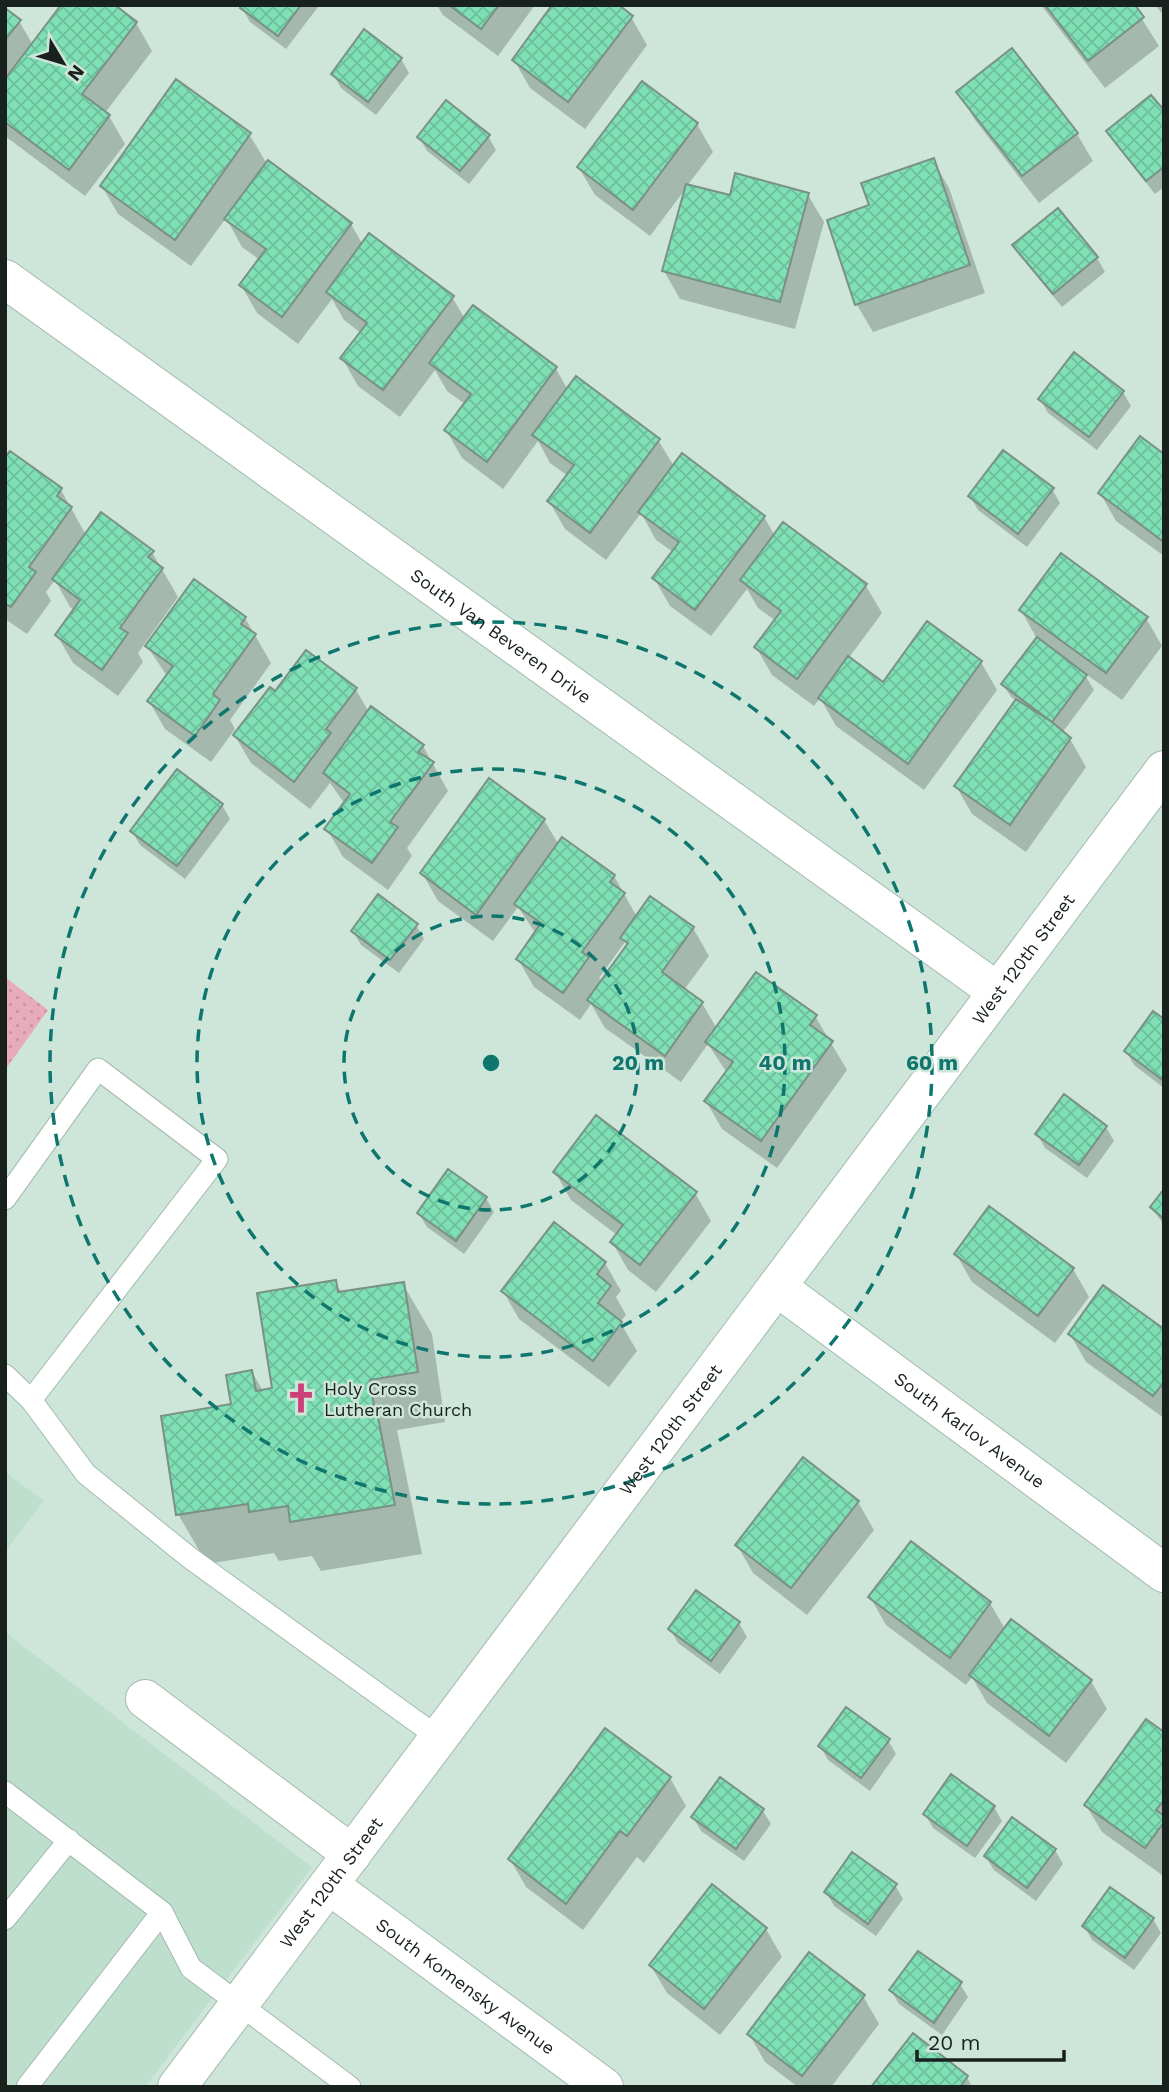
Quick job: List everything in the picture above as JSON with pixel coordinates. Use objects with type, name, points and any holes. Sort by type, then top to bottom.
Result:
[{"type":"street","name":"South Van Beveren Drive","points":[[5,279],[998,992]]},
{"type":"street","name":"West 120th Street","points":[[177,2087],[1164,770]]},
{"type":"street","name":"South Karlov Avenue","points":[[777,1287],[1164,1573]]},
{"type":"street","points":[[145,1699],[352,1854]]},
{"type":"street","name":"South Komensky Avenue","points":[[329,1885],[604,2087]]},
{"type":"lane","points":[[5,1199],[98,1069],[217,1159],[31,1400]]},
{"type":"lane","points":[[5,1376],[31,1400],[86,1474],[190,1558],[439,1738]]},
{"type":"lane","points":[[5,1792],[162,1912],[191,1968],[350,2087]]},
{"type":"lane","points":[[5,1919],[69,1840]]},
{"type":"lane","points":[[27,2087],[162,1912]]},
{"type":"shaded area","points":[[5,977],[48,1010],[5,1070]]},
{"type":"shaded area","points":[[5,1472],[44,1501],[5,1552]]},
{"type":"shaded area","points":[[5,1632],[312,1867],[145,2087],[5,2087]]},
{"type":"building","points":[[61,5],[115,5],[137,22],[82,94],[110,115],[69,170],[5,122],[5,79]]},
{"type":"building","points":[[242,5],[301,5],[278,36],[240,8]]},
{"type":"building","points":[[449,5],[499,5],[481,29]]},
{"type":"building","points":[[552,5],[619,5],[633,16],[568,102],[512,60]]},
{"type":"building","points":[[1045,5],[1135,5],[1144,17],[1088,61]]},
{"type":"building","points":[[5,8],[21,20],[5,40]]},
{"type":"building","points":[[364,29],[402,58],[368,102],[331,74]]},
{"type":"building","points":[[1012,48],[1078,133],[1022,176],[956,92]]},
{"type":"building","points":[[176,79],[251,133],[175,240],[100,186]]},
{"type":"building","points":[[642,81],[698,123],[633,210],[577,167]]},
{"type":"building","points":[[1151,95],[1164,110],[1164,167],[1146,181],[1106,131]]},
{"type":"building","points":[[446,100],[490,135],[460,171],[417,137]]},
{"type":"building","points":[[934,158],[970,265],[855,305],[827,220],[869,205],[861,183]]},
{"type":"building","points":[[268,160],[352,223],[282,317],[239,285],[266,249],[224,219]]},
{"type":"building","points":[[735,173],[809,193],[780,302],[662,271],[686,184],[730,195]]},
{"type":"building","points":[[1058,208],[1098,257],[1053,294],[1012,245]]},
{"type":"building","points":[[369,233],[454,296],[383,390],[340,358],[367,323],[326,292]]},
{"type":"building","points":[[473,305],[557,367],[487,462],[444,430],[471,394],[429,363]]},
{"type":"building","points":[[1074,352],[1124,391],[1089,437],[1038,399]]},
{"type":"building","points":[[576,376],[660,439],[590,533],[547,501],[574,465],[532,435]]},
{"type":"building","points":[[1140,436],[1164,454],[1164,542],[1098,493]]},
{"type":"building","points":[[1003,450],[1054,488],[1018,534],[968,496]]},
{"type":"building","points":[[10,451],[62,488],[57,496],[72,507],[29,567],[36,572],[11,607],[5,604],[5,457]]},
{"type":"building","points":[[682,453],[765,516],[695,610],[652,578],[679,542],[638,512]]},
{"type":"building","points":[[101,512],[154,551],[148,557],[163,568],[120,628],[128,633],[102,670],[55,635],[80,600],[52,579]]},
{"type":"building","points":[[783,522],[867,584],[797,679],[754,647],[781,611],[740,580]]},
{"type":"building","points":[[1061,553],[1148,617],[1106,673],[1019,610]]},
{"type":"building","points":[[194,579],[246,617],[241,624],[256,634],[213,694],[220,700],[195,736],[147,701],[173,666],[145,646]]},
{"type":"building","points":[[927,621],[982,661],[908,764],[818,698],[848,656],[883,682]]},
{"type":"building","points":[[1037,637],[1087,675],[1052,722],[1001,684]]},
{"type":"building","points":[[306,650],[357,688],[326,729],[331,733],[294,782],[233,735],[270,687],[275,691]]},
{"type":"building","points":[[1016,699],[1071,738],[1010,825],[954,786]]},
{"type":"building","points":[[371,706],[424,745],[418,752],[434,762],[390,822],[398,827],[372,863],[324,829],[350,794],[323,773]]},
{"type":"building","points":[[177,769],[223,804],[177,866],[130,831]]},
{"type":"building","points":[[489,778],[545,819],[476,915],[420,873]]},
{"type":"building","points":[[562,837],[615,875],[610,882],[625,893],[582,952],[589,957],[563,993],[516,959],[541,923],[514,904]]},
{"type":"building","points":[[378,894],[418,924],[390,960],[351,931]]},
{"type":"building","points":[[650,896],[694,927],[662,972],[703,1002],[665,1056],[587,1000],[628,943],[620,938]]},
{"type":"building","points":[[756,972],[817,1015],[810,1025],[833,1041],[761,1141],[704,1101],[733,1062],[705,1042]]},
{"type":"building","points":[[1153,1011],[1164,1019],[1164,1081],[1124,1051]]},
{"type":"building","points":[[1064,1094],[1107,1126],[1079,1165],[1035,1134]]},
{"type":"building","points":[[596,1115],[697,1192],[640,1265],[610,1242],[623,1225],[553,1172]]},
{"type":"building","points":[[448,1169],[487,1197],[456,1241],[417,1213]]},
{"type":"building","points":[[1164,1189],[1164,1219],[1150,1207]]},
{"type":"building","points":[[989,1206],[1074,1268],[1038,1316],[954,1254]]},
{"type":"building","points":[[554,1222],[606,1262],[597,1274],[611,1286],[598,1303],[622,1322],[593,1361],[501,1291]]},
{"type":"building","name":"Holy Cross Lutheran Church","points":[[336,1280],[338,1292],[404,1282],[418,1372],[370,1380],[395,1505],[290,1522],[288,1506],[249,1512],[248,1504],[176,1515],[161,1416],[231,1404],[226,1375],[252,1370],[256,1391],[272,1388],[257,1293]]},
{"type":"building","points":[[1103,1285],[1164,1329],[1164,1382],[1153,1396],[1068,1334]]},
{"type":"building","points":[[803,1457],[859,1501],[791,1588],[735,1545]]},
{"type":"building","points":[[911,1541],[991,1602],[950,1658],[868,1597]]},
{"type":"building","points":[[696,1590],[740,1622],[711,1661],[668,1629]]},
{"type":"building","points":[[1011,1619],[1092,1680],[1049,1736],[969,1675]]},
{"type":"building","points":[[846,1707],[890,1739],[861,1778],[818,1746]]},
{"type":"building","points":[[1146,1719],[1164,1732],[1164,1800],[1156,1810],[1164,1816],[1164,1822],[1145,1848],[1084,1805]]},
{"type":"building","points":[[605,1728],[671,1777],[627,1836],[620,1831],[566,1904],[508,1859]]},
{"type":"building","points":[[951,1774],[995,1806],[967,1846],[923,1814]]},
{"type":"building","points":[[720,1777],[764,1809],[736,1849],[691,1817]]},
{"type":"building","points":[[1012,1817],[1056,1849],[1027,1888],[984,1856]]},
{"type":"building","points":[[852,1852],[897,1884],[868,1924],[824,1892]]},
{"type":"building","points":[[712,1884],[767,1928],[704,2009],[649,1965]]},
{"type":"building","points":[[1110,1887],[1154,1918],[1125,1958],[1082,1926]]},
{"type":"building","points":[[918,1951],[962,1982],[934,2023],[889,1990]]},
{"type":"building","points":[[809,1952],[865,1995],[802,2076],[747,2034]]},
{"type":"building","points":[[913,2033],[968,2076],[960,2087],[871,2087]]},
{"type":"place","name":"Holy Cross Lutheran Church","points":[[301,1398]]}]
